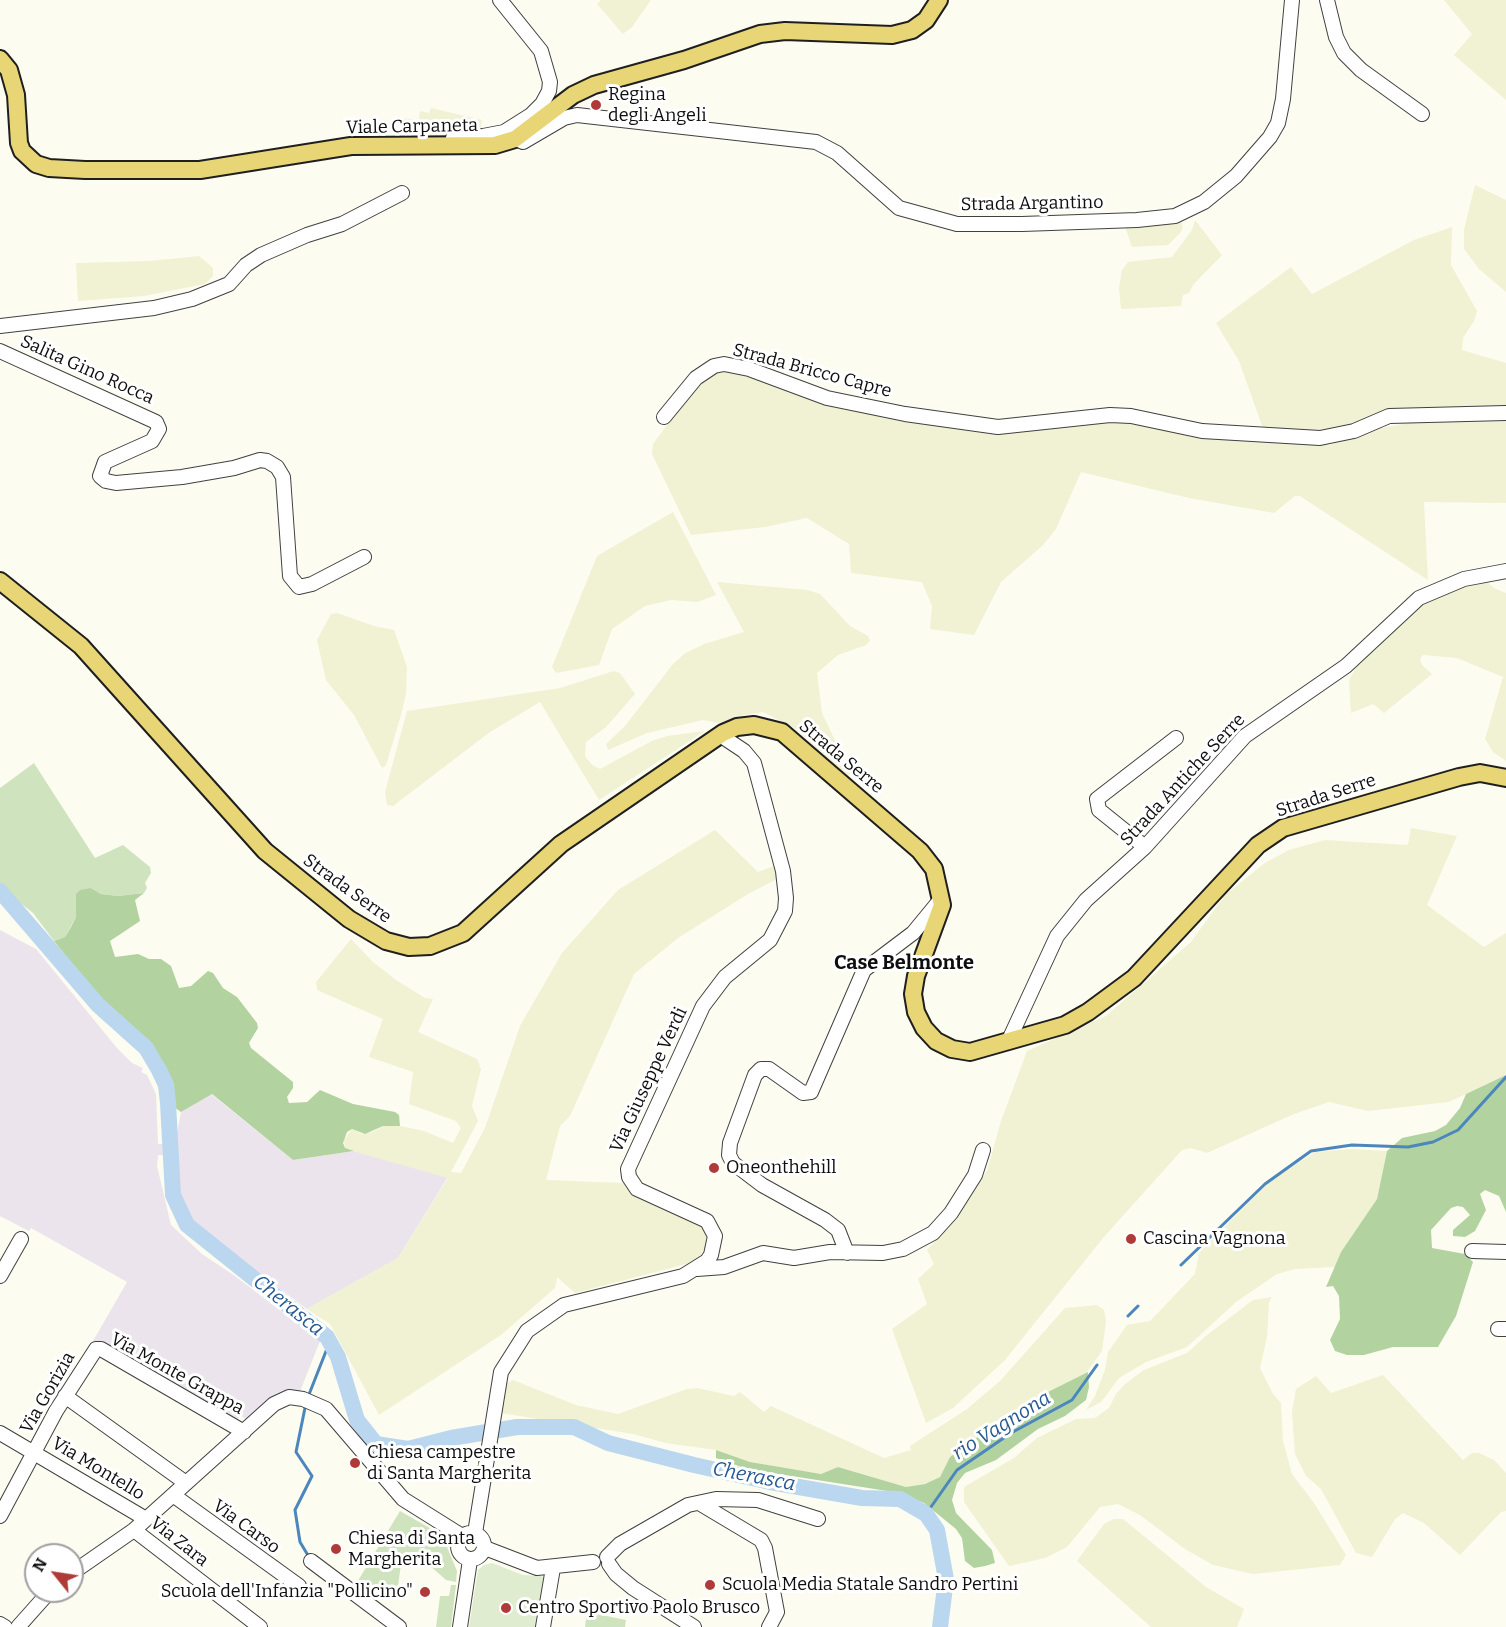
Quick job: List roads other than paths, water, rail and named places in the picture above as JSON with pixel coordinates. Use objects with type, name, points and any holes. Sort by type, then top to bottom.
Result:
[{"type":"main road","name":"Viale Carpaneta","points":[[0,58],[9,70],[16,95],[19,143],[29,159],[42,166],[200,170],[351,146],[495,146],[515,139],[573,95],[594,85],[684,60],[760,34],[785,31],[892,35],[912,30],[926,20],[939,0]]},
{"type":"main road","name":"Strada Serre","points":[[0,581],[63,630],[97,663],[265,851],[350,919],[374,935],[398,945],[430,946],[463,933],[561,844],[720,735],[737,727],[754,725],[773,729],[792,739],[920,851],[934,869],[942,897],[939,918],[916,976],[913,994],[916,1012],[924,1028],[936,1041],[952,1049],[970,1052],[1065,1025],[1134,978],[1258,845],[1283,828],[1459,777],[1480,773],[1506,778]]},
{"type":"street","points":[[443,147],[453,138],[504,132],[542,104],[549,91],[550,82],[542,51],[500,0]]},
{"type":"street","name":"Strada Argantino","points":[[515,139],[523,142],[564,118],[578,115],[816,142],[837,153],[899,208],[957,224],[1137,220],[1175,216],[1204,202],[1236,176],[1270,137],[1278,123],[1283,99],[1292,0]]},
{"type":"street","points":[[1327,0],[1336,37],[1344,52],[1361,70],[1422,114]]},
{"type":"street","name":"Salita Gino Rocca","points":[[0,326],[154,308],[192,299],[229,284],[246,265],[261,255],[353,219],[402,193]]},
{"type":"street","name":"Salita Gino Rocca","points":[[0,351],[143,414],[156,422],[159,433],[152,441],[105,462],[100,476],[106,481],[116,483],[182,477],[234,468],[260,460],[267,461],[278,467],[283,477],[290,576],[299,587],[312,584],[364,557]]},
{"type":"street","name":"Strada Bricco Capre","points":[[664,417],[696,378],[714,366],[724,364],[749,369],[844,402],[905,414],[998,427],[1080,417],[1131,416],[1202,431],[1320,438],[1353,431],[1389,416],[1506,413]]},
{"type":"street","name":"Strada Antiche Serre","points":[[1008,1042],[1057,936],[1086,900],[1145,847],[1245,736],[1346,666],[1419,598],[1464,579],[1506,571]]},
{"type":"street","name":"Via Giuseppe Verdi","points":[[697,1269],[711,1255],[715,1236],[712,1227],[698,1214],[637,1189],[629,1177],[628,1169],[703,1006],[725,977],[770,940],[782,921],[786,898],[783,871],[754,763],[744,751],[720,735]]},
{"type":"street","points":[[1145,847],[1099,810],[1097,799],[1176,738]]},
{"type":"street","points":[[847,1253],[838,1230],[825,1220],[752,1179],[733,1163],[729,1149],[758,1070],[769,1069],[803,1093],[811,1092],[864,970],[913,933],[942,897]]},
{"type":"street","points":[[470,1560],[459,1552],[458,1544],[469,1535],[492,1414],[504,1366],[520,1340],[540,1319],[578,1300],[666,1280],[697,1269],[723,1268],[763,1253],[794,1258],[830,1252],[883,1253],[903,1249],[933,1233],[975,1175],[983,1149]]},
{"type":"street","points":[[0,1276],[21,1239]]},
{"type":"street","points":[[1472,1251],[1506,1252]]},
{"type":"street","name":"Via Monte Grappa","points":[[93,1351],[101,1349],[244,1432]]},
{"type":"street","name":"Via Gorizia","points":[[0,1516],[93,1351]]},
{"type":"street","points":[[66,1396],[186,1483]]},
{"type":"street","points":[[84,1565],[134,1530],[274,1404],[289,1397],[307,1400],[334,1416],[403,1499],[469,1535],[483,1540],[485,1548],[481,1556],[470,1560]]},
{"type":"street","name":"Via Montello","points":[[0,1433],[146,1519]]},
{"type":"street","name":"Via Carso","points":[[172,1496],[300,1586]]},
{"type":"street","points":[[608,1560],[620,1544],[688,1505],[716,1499],[758,1500],[818,1519]]},
{"type":"street","points":[[699,1503],[760,1540],[766,1554],[777,1612],[769,1627]]},
{"type":"street","name":"Via Zara","points":[[134,1530],[260,1627]]},
{"type":"street","points":[[485,1548],[524,1565],[554,1568],[593,1562],[598,1554],[608,1560],[616,1574],[633,1588],[694,1627]]},
{"type":"street","points":[[460,1627],[470,1560]]},
{"type":"street","points":[[310,1561],[399,1627]]},
{"type":"street","points":[[543,1627],[554,1568]]},
{"type":"street","points":[[18,1627],[39,1603]]},
{"type":"street","points":[[0,1624],[5,1627]]},
{"type":"waterway","name":"Cherasca","points":[[0,891],[98,1005],[146,1048],[159,1070],[166,1085],[173,1195],[187,1225],[327,1337],[338,1357],[357,1420],[376,1444],[408,1449],[451,1438],[517,1427],[574,1427],[608,1443],[770,1482],[862,1498],[900,1499],[926,1514],[937,1530],[946,1579],[940,1627]]},
{"type":"waterway","name":"rio Vagnona","points":[[1181,1265],[1265,1184],[1311,1151],[1352,1145],[1408,1147],[1433,1142],[1458,1130],[1506,1077]]},
{"type":"waterway","points":[[1128,1316],[1138,1306]]},
{"type":"waterway","points":[[308,1397],[330,1341]]},
{"type":"waterway","name":"rio Vagnona","points":[[926,1514],[957,1470],[1011,1433],[1072,1400],[1097,1365]]},
{"type":"waterway","points":[[306,1403],[296,1452],[312,1476],[295,1510],[300,1542],[309,1557]]},
{"type":"place","name":"Regina degli Angeli","points":[[596,105]]},
{"type":"place","name":"Oneonthehill","points":[[714,1168]]},
{"type":"place","name":"Cascina Vagnona","points":[[1131,1239]]},
{"type":"place","name":"Chiesa campestre di Santa Margherita","points":[[355,1463]]},
{"type":"place","name":"Chiesa di Santa Margherita","points":[[336,1549]]},
{"type":"place","name":"Scuola Media Statale Sandro Pertini","points":[[710,1585]]},
{"type":"place","name":"Scuola dell'Infanzia \"Pollicino\"","points":[[425,1592]]},
{"type":"place","name":"Centro Sportivo Paolo Brusco","points":[[506,1608]]},
{"type":"district","name":"Case Belmonte","points":[[904,963]]}]
